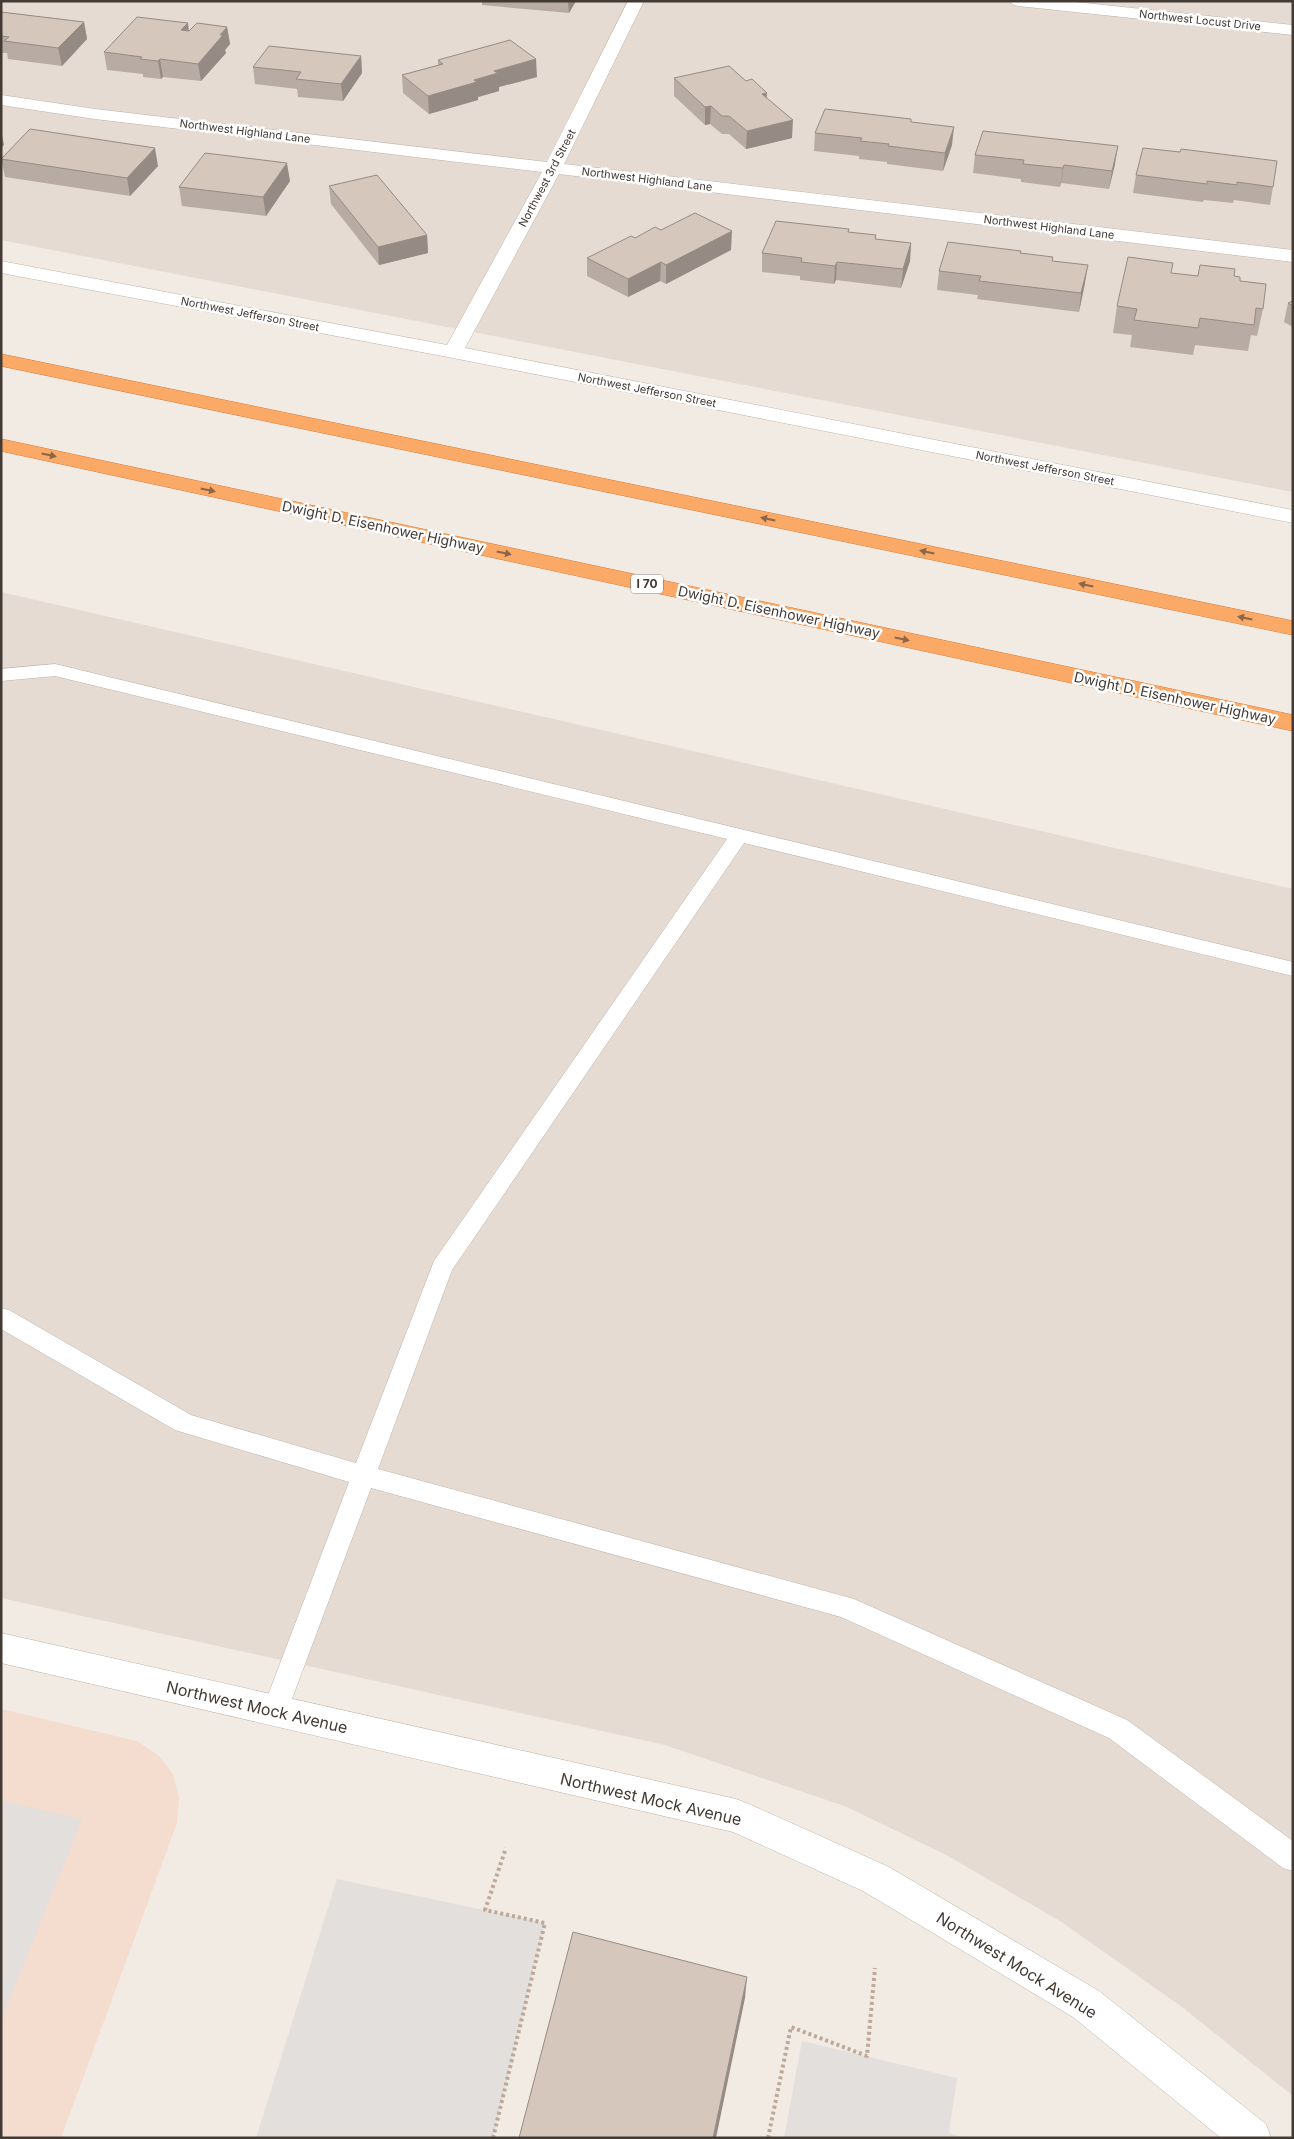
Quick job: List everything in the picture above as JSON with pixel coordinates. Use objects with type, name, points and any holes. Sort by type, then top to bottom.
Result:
[{"type":"highway","points":[[1,360],[1293,628]]},
{"type":"highway","name":"Dwight D. Eisenhower Highway","points":[[1,445],[1293,723]]},
{"type":"street","name":"Northwest 3rd Street","points":[[454,352],[554,167],[636,1]]},
{"type":"street","name":"Northwest Locust Drive","points":[[1018,1],[1293,30]]},
{"type":"street","name":"Northwest Highland Lane","points":[[1,100],[95,114],[1293,256]]},
{"type":"street","name":"Northwest Jefferson Street","points":[[1,267],[454,352],[1293,517]]},
{"type":"street","name":"Northwest Mock Avenue","points":[[1,1648],[736,1816],[876,1879],[1086,2004],[1252,2138]]},
{"type":"lane","points":[[1,675],[55,670],[1293,969]]},
{"type":"lane","points":[[275,1711],[362,1475],[442,1267],[740,835]]},
{"type":"lane","points":[[1,1318],[184,1423],[362,1475],[844,1607],[1118,1729],[1293,1858]]},
{"type":"path","points":[[492,2138],[545,1923],[485,1910],[506,1848]]},
{"type":"path","points":[[768,2138],[791,2027],[867,2056],[875,1968]]},
{"type":"shaded area","points":[[1,1],[1293,1],[1293,492],[1,240]]},
{"type":"shaded area","points":[[1,592],[1293,889],[1293,2096],[1182,2007],[1060,1921],[948,1856],[847,1807],[665,1745],[1,1598]]},
{"type":"shaded area","points":[[1,1709],[137,1741],[159,1756],[173,1774],[179,1798],[177,1823],[61,2138],[1,2138]]},
{"type":"shaded area","points":[[1,1801],[82,1819],[1,2020]]},
{"type":"shaded area","points":[[337,1879],[545,1923],[493,2138],[256,2138]]},
{"type":"shaded area","points":[[802,2041],[957,2078],[949,2133],[966,2138],[784,2138]]},
{"type":"building","points":[[1,12],[84,22],[58,48],[4,41],[9,37],[1,36]]},
{"type":"building","points":[[137,17],[188,23],[181,30],[189,31],[197,23],[227,27],[220,35],[223,35],[198,64],[160,59],[158,61],[140,59],[142,57],[104,52]]},
{"type":"building","points":[[510,40],[536,59],[494,71],[498,73],[474,80],[477,82],[428,96],[402,75],[443,64],[438,60]]},
{"type":"building","points":[[269,46],[361,56],[341,84],[296,79],[301,72],[253,67]]},
{"type":"building","points":[[729,66],[746,81],[752,79],[767,93],[762,94],[793,120],[747,131],[729,116],[722,116],[711,106],[705,107],[674,78]]},
{"type":"building","points":[[825,109],[911,119],[911,122],[954,127],[945,153],[888,146],[889,144],[860,141],[862,138],[815,133]]},
{"type":"building","points":[[30,129],[155,148],[127,178],[1,159]]},
{"type":"building","points":[[983,131],[1118,146],[1112,171],[1064,165],[1063,168],[1023,164],[1024,160],[975,155]]},
{"type":"building","points":[[1143,148],[1180,152],[1181,149],[1277,161],[1273,187],[1237,182],[1237,185],[1207,181],[1207,184],[1136,175]]},
{"type":"building","points":[[205,153],[287,163],[263,197],[179,187]]},
{"type":"building","points":[[377,175],[427,235],[378,247],[329,186]]},
{"type":"building","points":[[695,213],[732,231],[666,265],[661,262],[628,279],[587,258],[631,236],[635,238],[655,227],[661,230]]},
{"type":"building","points":[[776,221],[849,229],[848,232],[876,235],[875,239],[911,243],[903,269],[837,262],[835,266],[801,262],[802,258],[762,253]]},
{"type":"building","points":[[948,242],[1021,251],[1020,253],[1053,257],[1052,261],[1088,265],[1081,293],[979,281],[981,276],[939,271]]},
{"type":"building","points":[[1128,257],[1173,263],[1171,273],[1198,276],[1200,265],[1235,269],[1234,276],[1240,277],[1240,281],[1266,284],[1263,309],[1256,308],[1254,325],[1200,318],[1198,328],[1134,320],[1137,309],[1117,306]]},
{"type":"building","points":[[573,1932],[747,1977],[713,2138],[519,2138]]}]
